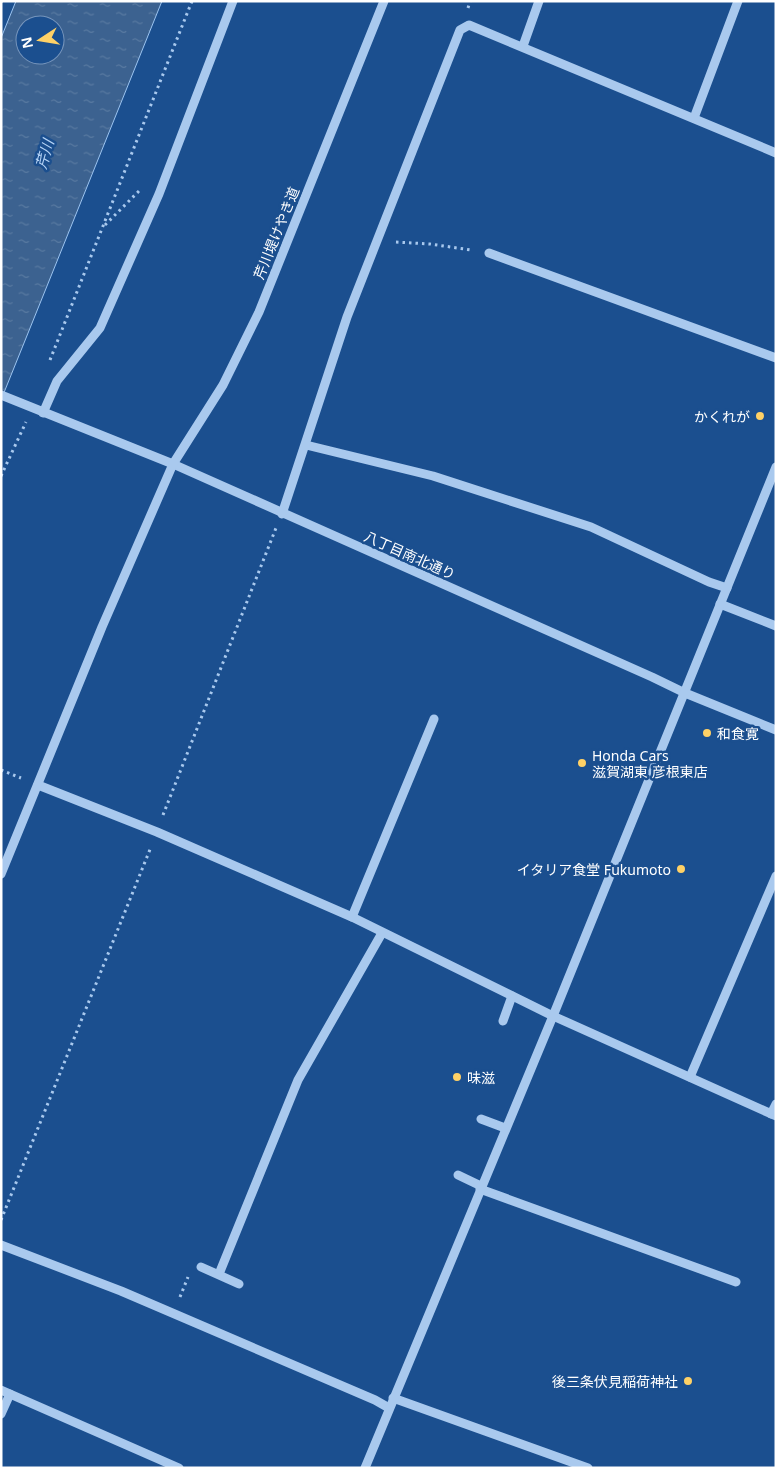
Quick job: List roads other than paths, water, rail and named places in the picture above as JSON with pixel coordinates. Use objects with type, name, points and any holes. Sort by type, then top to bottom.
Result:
[{"type":"street","points":[[43,413],[57,381],[100,328],[159,194],[233,1]]},
{"type":"street","name":"芹川堤けやき道","points":[[1,874],[102,627],[173,464],[223,385],[259,312],[384,1]]},
{"type":"street","points":[[522,46],[539,1]]},
{"type":"street","points":[[694,118],[738,1]]},
{"type":"street","points":[[282,514],[335,351],[460,30],[469,25],[776,153]]},
{"type":"street","points":[[489,253],[776,358]]},
{"type":"street","name":"八丁目南北通り","points":[[1,395],[173,464],[685,692],[776,730]]},
{"type":"street","points":[[306,445],[433,476],[592,527],[709,582],[727,588]]},
{"type":"street","points":[[365,1468],[480,1187],[553,1016],[776,467]]},
{"type":"street","points":[[720,604],[776,626]]},
{"type":"street","points":[[352,917],[434,719]]},
{"type":"street","points":[[38,785],[157,832],[352,917],[382,934],[553,1016],[773,1115],[776,1104]]},
{"type":"street","points":[[690,1077],[776,876]]},
{"type":"street","points":[[219,1274],[298,1080],[382,934]]},
{"type":"street","points":[[502,1021],[512,996]]},
{"type":"street","points":[[481,1118],[505,1128]]},
{"type":"street","points":[[458,1175],[480,1187],[736,1282]]},
{"type":"street","points":[[1,1245],[121,1291],[366,1396],[389,1408]]},
{"type":"street","points":[[201,1267],[239,1284]]},
{"type":"street","points":[[1,1414],[6,1392],[179,1468]]},
{"type":"street","points":[[393,1398],[488,1428],[588,1468]]},
{"type":"water","name":"芹川","points":[[16,1],[162,1],[1,400],[1,38]]},
{"type":"place","name":"かくれが","points":[[760,416]]},
{"type":"place","name":"和食寛","points":[[707,733]]},
{"type":"place","name":"Honda Cars 滋賀湖東 彦根東店","points":[[582,763]]},
{"type":"place","name":"イタリア食堂 Fukumoto","points":[[681,869]]},
{"type":"place","name":"味滋","points":[[457,1077]]},
{"type":"place","name":"後三条伏見稲荷神社","points":[[688,1381]]}]
